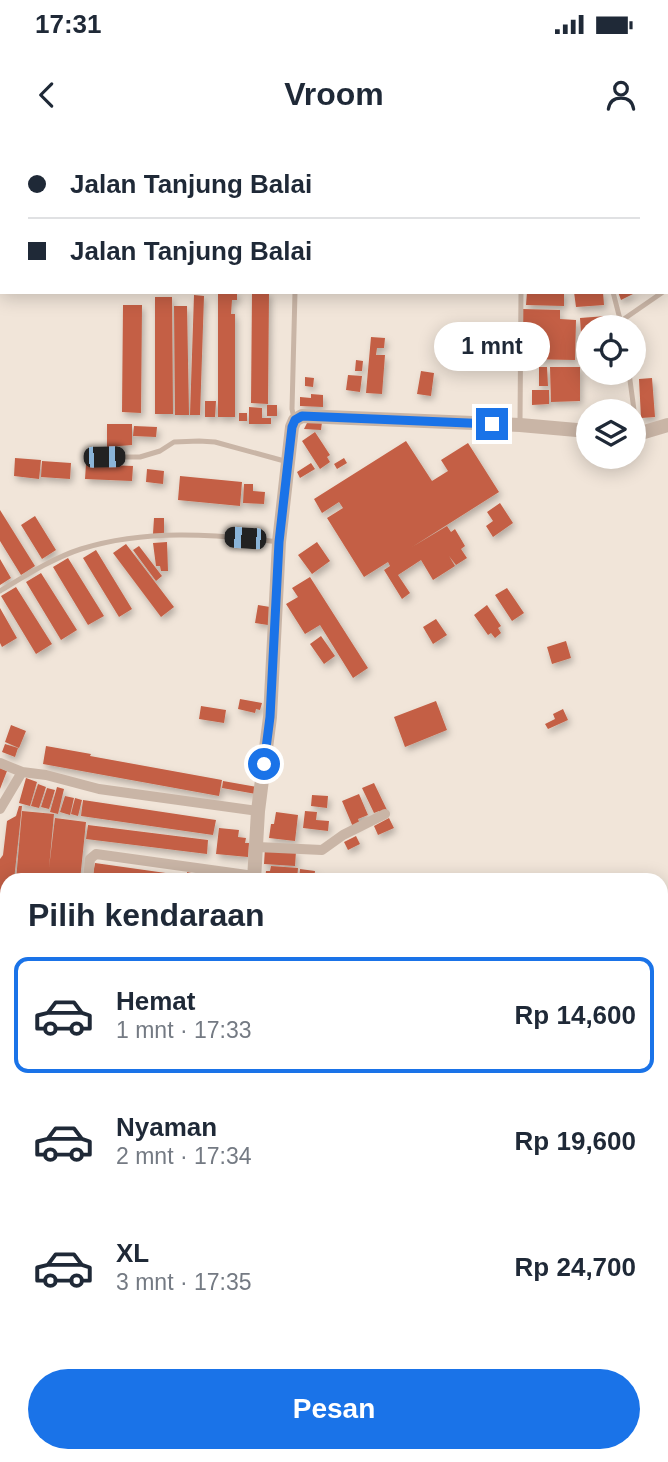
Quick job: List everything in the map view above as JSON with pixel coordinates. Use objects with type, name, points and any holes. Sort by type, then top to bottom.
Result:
[{"type":"street","points":[[254,873],[258,811],[270,717],[279,542],[295,420],[302,416],[576,430]]},
{"type":"street","points":[[646,432],[668,425]]},
{"type":"street","points":[[0,763],[22,772],[46,775],[99,789],[258,811]]},
{"type":"street","points":[[0,809],[22,772]]},
{"type":"street","points":[[257,847],[323,850],[343,835],[385,814]]},
{"type":"street","points":[[89,873],[90,859],[96,854],[194,873]]},
{"type":"lane","points":[[295,294],[292,409],[295,420]]},
{"type":"lane","points":[[520,425],[521,294]]},
{"type":"lane","points":[[614,294],[619,315]]},
{"type":"lane","points":[[634,315],[661,294]]},
{"type":"lane","points":[[104,457],[140,457],[160,451],[174,442],[199,441],[215,442],[288,462]]},
{"type":"lane","points":[[0,591],[64,556],[113,542],[183,535],[279,542]]},
{"type":"building","points":[[218,294],[237,294],[237,300],[232,300],[231,314],[235,314],[235,417],[218,417]]},
{"type":"building","points":[[252,294],[269,294],[268,404],[251,403]]},
{"type":"building","points":[[527,294],[564,294],[564,306],[526,305]]},
{"type":"building","points":[[574,294],[603,294],[604,305],[576,307]]},
{"type":"building","points":[[619,294],[633,294],[621,300]]},
{"type":"building","points":[[194,295],[204,296],[200,415],[190,415]]},
{"type":"building","points":[[155,297],[172,297],[173,414],[155,414]]},
{"type":"building","points":[[123,305],[142,305],[141,413],[122,412]]},
{"type":"building","points":[[174,306],[187,306],[189,415],[175,415]]},
{"type":"building","points":[[522,309],[560,310],[560,319],[576,320],[575,360],[522,359]]},
{"type":"building","points":[[371,337],[385,338],[384,348],[377,348],[376,355],[385,355],[382,394],[366,393]]},
{"type":"building","points":[[356,360],[363,361],[362,371],[355,371]]},
{"type":"building","points":[[539,367],[547,367],[548,386],[539,386]]},
{"type":"building","points":[[550,367],[576,367],[576,385],[580,385],[580,399],[551,402]]},
{"type":"building","points":[[421,371],[434,373],[431,396],[417,394]]},
{"type":"building","points":[[348,375],[362,376],[360,392],[346,390]]},
{"type":"building","points":[[305,377],[314,378],[313,387],[305,386]]},
{"type":"building","points":[[646,378],[652,378],[655,417],[646,418],[646,399],[640,399],[639,385],[646,385]]},
{"type":"building","points":[[532,390],[549,390],[549,404],[532,405]]},
{"type":"building","points":[[311,394],[323,395],[323,407],[300,406],[300,397],[311,398]]},
{"type":"building","points":[[205,401],[216,401],[215,417],[205,417]]},
{"type":"building","points":[[267,405],[277,405],[277,416],[267,416]]},
{"type":"building","points":[[249,407],[262,408],[262,418],[271,418],[271,424],[249,424]]},
{"type":"building","points":[[239,413],[247,413],[247,421],[239,421]]},
{"type":"building","points":[[308,421],[322,422],[321,430],[304,429]]},
{"type":"building","points":[[107,424],[132,424],[132,445],[107,447]]},
{"type":"building","points":[[134,426],[157,427],[156,437],[133,436]]},
{"type":"building","points":[[315,432],[330,455],[327,457],[330,462],[320,469],[302,441]]},
{"type":"building","points":[[406,441],[432,481],[448,471],[441,460],[468,443],[499,492],[412,547],[447,526],[451,532],[455,529],[465,546],[461,549],[467,558],[456,565],[449,556],[455,566],[433,580],[421,560],[398,575],[410,593],[402,599],[384,570],[390,566],[388,562],[364,577],[327,518],[343,508],[339,502],[322,513],[314,499]]},
{"type":"building","points":[[15,458],[41,460],[39,479],[14,476]]},
{"type":"building","points":[[344,458],[347,463],[337,469],[334,464]]},
{"type":"building","points":[[42,461],[71,463],[70,479],[41,477]]},
{"type":"building","points":[[311,463],[315,469],[300,478],[297,472]]},
{"type":"building","points":[[86,464],[133,466],[132,481],[85,479]]},
{"type":"building","points":[[147,469],[164,471],[163,484],[146,482]]},
{"type":"building","points":[[180,476],[242,482],[240,506],[178,500]]},
{"type":"building","points":[[244,484],[253,484],[253,491],[265,492],[264,504],[243,503]]},
{"type":"building","points":[[500,503],[513,523],[493,537],[486,526],[493,521],[487,512]]},
{"type":"building","points":[[0,510],[35,566],[21,575],[0,541]]},
{"type":"building","points":[[35,516],[56,550],[42,559],[21,525]]},
{"type":"building","points":[[154,518],[164,518],[164,534],[153,534]]},
{"type":"building","points":[[167,542],[168,571],[161,571],[160,566],[156,566],[153,543]]},
{"type":"building","points":[[317,542],[330,561],[312,574],[298,555]]},
{"type":"building","points":[[126,544],[174,607],[161,617],[113,553]]},
{"type":"building","points":[[139,546],[162,576],[156,581],[133,550]]},
{"type":"building","points":[[96,550],[132,609],[119,617],[83,558]]},
{"type":"building","points":[[68,558],[104,616],[88,625],[53,567]]},
{"type":"building","points":[[0,559],[11,578],[0,585]]},
{"type":"building","points":[[41,573],[77,630],[61,640],[26,582]]},
{"type":"building","points":[[310,577],[368,668],[353,678],[320,625],[305,634],[286,604],[298,597],[292,588]]},
{"type":"building","points":[[16,587],[52,644],[36,654],[1,596]]},
{"type":"building","points":[[507,588],[524,613],[512,621],[495,595]]},
{"type":"building","points":[[258,605],[270,607],[268,625],[255,623]]},
{"type":"building","points":[[487,605],[501,626],[498,628],[501,633],[495,638],[491,633],[488,635],[474,615]]},
{"type":"building","points":[[0,608],[17,638],[2,647],[0,643]]},
{"type":"building","points":[[436,619],[447,635],[433,644],[423,627]]},
{"type":"building","points":[[321,636],[335,656],[324,664],[310,644]]},
{"type":"building","points":[[566,641],[571,658],[552,664],[547,647]]},
{"type":"building","points":[[240,699],[262,703],[260,710],[256,709],[255,713],[238,709]]},
{"type":"building","points":[[436,701],[447,730],[405,747],[394,717]]},
{"type":"building","points":[[201,706],[226,710],[224,723],[199,719]]},
{"type":"building","points":[[563,709],[568,720],[548,729],[545,724],[555,719],[553,714]]},
{"type":"building","points":[[11,725],[26,731],[19,748],[5,742]]},
{"type":"building","points":[[5,744],[18,748],[15,757],[2,752]]},
{"type":"building","points":[[46,746],[222,780],[219,796],[43,764]]},
{"type":"building","points":[[0,768],[7,771],[0,789]]},
{"type":"building","points":[[26,778],[37,782],[30,806],[19,803]]},
{"type":"building","points":[[223,781],[257,787],[256,794],[222,788]]},
{"type":"building","points":[[374,783],[387,810],[380,813],[374,813],[362,788]]},
{"type":"building","points":[[38,784],[46,787],[39,808],[31,806]]},
{"type":"building","points":[[57,787],[64,789],[58,814],[50,812]]},
{"type":"building","points":[[47,788],[55,790],[49,809],[41,807]]},
{"type":"building","points":[[359,794],[368,815],[358,819],[360,824],[353,827],[342,801]]},
{"type":"building","points":[[312,795],[328,796],[327,808],[311,806]]},
{"type":"building","points":[[65,796],[74,798],[70,815],[60,812]]},
{"type":"building","points":[[75,798],[82,800],[78,816],[71,814]]},
{"type":"building","points":[[83,800],[216,820],[213,835],[81,816]]},
{"type":"building","points":[[19,806],[22,806],[15,873],[0,873],[7,821],[16,816]]},
{"type":"building","points":[[22,811],[54,814],[49,868],[55,818],[86,822],[81,873],[17,873]]},
{"type":"building","points":[[305,811],[317,812],[316,820],[329,821],[328,831],[303,828]]},
{"type":"building","points":[[276,812],[298,815],[295,841],[269,838]]},
{"type":"building","points":[[389,818],[394,828],[378,835],[374,826]]},
{"type":"building","points":[[88,825],[208,840],[207,854],[86,839]]},
{"type":"building","points":[[219,828],[239,830],[238,837],[246,838],[245,843],[249,843],[248,857],[216,854]]},
{"type":"building","points":[[356,836],[360,844],[348,850],[344,842]]},
{"type":"building","points":[[265,848],[296,851],[295,866],[264,864]]},
{"type":"building","points":[[95,863],[166,873],[93,873]]},
{"type":"building","points":[[271,866],[298,868],[298,873],[266,873],[270,871]]},
{"type":"building","points":[[300,869],[315,871],[315,873],[300,873]]},
{"type":"route","points":[[264,764],[270,717],[279,542],[295,420],[302,416],[492,424]]}]
